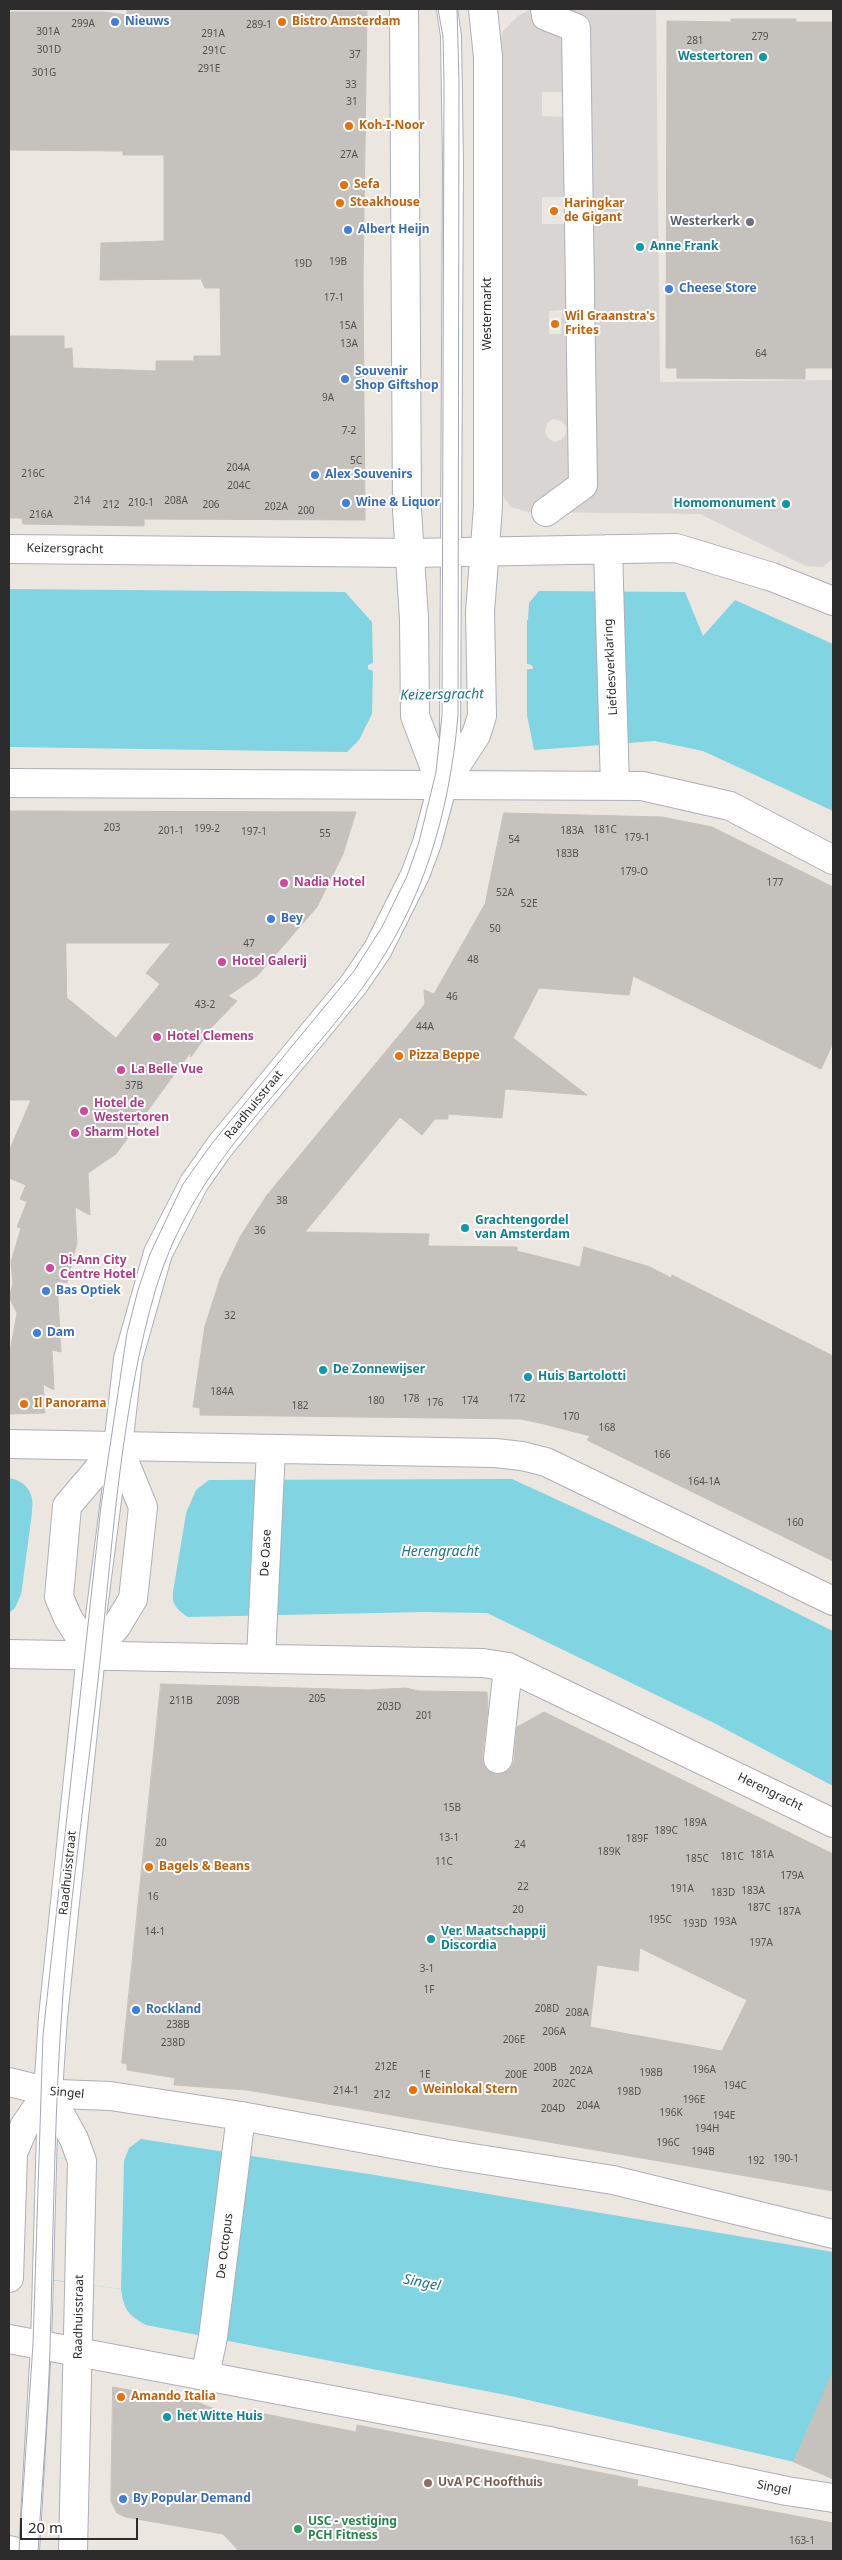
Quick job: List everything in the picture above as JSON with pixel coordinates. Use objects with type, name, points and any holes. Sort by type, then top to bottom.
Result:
[{"type":"street","points":[[404,9],[407,510],[414,619],[415,716],[442,786]]},
{"type":"street","name":"Westermarkt","points":[[482,716],[480,619],[488,507],[488,57],[484,9]]},
{"type":"street","points":[[545,9],[546,16],[576,28],[583,485],[546,512]]},
{"type":"street","name":"Keizersgracht","points":[[9,549],[411,553],[676,548],[772,577],[833,601]]},
{"type":"street","name":"Liefdesverklaring","points":[[608,549],[615,786]]},
{"type":"street","name":"Raadhuisstraat","points":[[74,2551],[82,2161],[74,2139],[48,2092],[51,2034],[91,1655],[116,1627],[133,1599],[143,1507],[118,1446],[128,1359],[158,1253],[169,1228],[194,1183],[220,1146],[354,984],[378,949],[415,875],[427,843],[442,786],[476,735],[482,716]]},
{"type":"street","points":[[9,783],[513,787],[642,786],[730,806],[833,860]]},
{"type":"street","points":[[9,1444],[495,1453],[522,1456],[546,1462],[833,1601]]},
{"type":"street","points":[[91,1655],[68,1618],[59,1597],[67,1506],[118,1446]]},
{"type":"street","name":"De Oase","points":[[261,1658],[271,1449]]},
{"type":"street","name":"Herengracht","points":[[9,1654],[483,1663],[508,1668],[833,1823]]},
{"type":"street","points":[[498,1758],[508,1668]]},
{"type":"street","name":"Singel","points":[[9,2082],[48,2092],[110,2096],[242,2116],[447,2154],[613,2180],[833,2234]]},
{"type":"street","points":[[9,2276],[13,2153],[25,2125],[48,2092]]},
{"type":"street","name":"De Octopus","points":[[205,2376],[213,2337],[242,2116]]},
{"type":"street","name":"Singel","points":[[9,2339],[549,2441],[833,2498]]},
{"type":"street","points":[[9,2550],[13,2551]]},
{"type":"lane","points":[[447,9],[451,36],[453,163],[451,552]]},
{"type":"lane","name":"Raadhuisstraat","points":[[442,786],[450,741],[451,552]]},
{"type":"lane","name":"Raadhuisstraat","points":[[91,1655],[118,1446]]},
{"type":"lane","name":"Raadhuisstraat","points":[[29,2551],[41,2346],[48,2092]]},
{"type":"shaded area","points":[[531,9],[656,9],[660,382],[833,380],[833,558],[823,567],[806,566],[700,514],[529,512],[511,507],[504,498],[502,488],[498,55],[503,31],[518,16]],"holes":[[[542,92],[565,92],[566,117],[542,116]],[[542,197],[564,197],[564,224],[542,224]],[[562,310],[561,334],[549,334],[549,311]],[[553,419],[561,421],[566,426],[566,434],[561,440],[554,442],[548,438],[545,431],[547,423]]]},
{"type":"water","points":[[9,589],[345,592],[372,622],[528,620],[529,603],[539,591],[685,592],[703,636],[735,600],[833,644],[833,811],[703,751],[655,741],[534,750],[527,715],[373,712],[359,740],[347,752],[9,747]],"holes":[[[373,663],[532,665],[533,669],[373,671],[368,669],[368,665]]]},
{"type":"water","points":[[9,1478],[25,1485],[31,1493],[32,1511],[186,1513],[196,1490],[209,1480],[512,1479],[704,1567],[833,1631],[833,1786],[714,1723],[487,1613],[424,1612],[188,1617],[173,1602],[173,1594],[22,1592],[15,1608],[9,1613]]},
{"type":"water","points":[[141,2139],[375,2175],[833,2252],[833,2424],[815,2414],[794,2462],[511,2396],[146,2325],[131,2315],[125,2307],[121,2289],[50,2280],[39,2157],[108,2162],[124,2161],[129,2148]]},
{"type":"pier","points":[[527,617],[527,667],[373,666],[372,620]]},
{"type":"pier","points":[[373,669],[527,669],[527,718],[374,714],[372,716]]},
{"type":"pier","points":[[33,1505],[35,1505],[35,1509],[184,1511],[187,1508],[172,1598],[170,1596],[21,1596]]},
{"type":"pier","points":[[9,2153],[82,2161],[124,2161],[121,2289],[9,2274]]},
{"type":"building","points":[[152,9],[367,11],[363,280],[365,520],[144,519],[144,526],[23,524],[22,518],[9,518],[9,336],[64,336],[64,349],[72,348],[73,368],[156,371],[156,361],[194,361],[194,356],[221,356],[220,288],[205,288],[201,279],[100,280],[101,243],[164,241],[164,155],[123,155],[123,151],[9,150],[9,12],[104,12],[127,15],[127,11]]},
{"type":"building","name":"Westerkerk","points":[[731,19],[796,19],[796,22],[833,22],[833,368],[805,368],[805,379],[677,378],[677,368],[666,368],[667,21],[731,22]]},
{"type":"building","points":[[9,811],[356,812],[343,854],[317,907],[257,976],[228,996],[237,1001],[212,1027],[191,1057],[190,1053],[116,1154],[88,1173],[90,1215],[75,1207],[77,1243],[67,1283],[57,1281],[61,1352],[52,1350],[54,1390],[43,1384],[45,1413],[9,1414],[9,1357],[17,1313],[9,1297],[13,1284],[11,1262],[21,1228],[17,1227],[27,1202],[20,1199],[26,1185],[9,1178],[9,1151],[31,1100],[9,1100]],"holes":[[[66,943],[171,943],[146,973],[160,984],[116,1038],[67,998]]]},
{"type":"building","points":[[504,813],[662,817],[712,827],[833,887],[833,1043],[821,1069],[633,976],[629,995],[539,988],[513,1038],[587,1095],[505,1089],[502,1118],[448,1114],[448,1119],[435,1119],[422,1135],[400,1117],[305,1232],[429,1234],[428,1246],[517,1247],[517,1251],[580,1267],[584,1247],[650,1267],[671,1278],[672,1275],[833,1356],[833,1561],[587,1440],[590,1436],[544,1424],[521,1419],[200,1415],[200,1408],[193,1407],[205,1326],[220,1279],[240,1237],[267,1195],[425,1004],[424,990],[434,994],[485,904]]},
{"type":"building","points":[[161,1684],[368,1690],[406,1688],[418,1691],[487,1692],[488,1709],[482,1758],[484,1766],[489,1772],[497,1775],[510,1769],[514,1761],[517,1727],[544,1712],[833,1854],[833,2191],[247,2090],[174,2085],[175,2078],[127,2070],[127,2064],[122,2063]],"holes":[[[640,1948],[747,2000],[722,2051],[590,2027],[597,1965],[638,1971]]]},
{"type":"building","points":[[833,2371],[833,2479],[794,2462]]},
{"type":"building","name":"UvA PC Hoofthuis","points":[[113,2387],[199,2403],[215,2409],[233,2422],[250,2411],[356,2432],[357,2425],[638,2480],[637,2486],[833,2523],[833,2551],[239,2551],[223,2534],[125,2517],[117,2513],[111,2501]]},
{"type":"tram line","points":[[19,2551],[33,2344],[43,2035],[101,1506],[127,1333],[150,1254],[183,1184],[213,1142],[354,971],[382,927],[407,876],[419,842],[436,772],[442,715],[444,82],[443,37],[438,9]]},
{"type":"tram line","points":[[38,2551],[49,2373],[56,2115],[67,1944],[95,1709],[114,1520],[126,1426],[144,1333],[156,1288],[173,1243],[194,1202],[246,1128],[363,987],[384,956],[402,924],[430,858],[440,824],[454,753],[458,716],[459,81],[457,9]]},
{"type":"place","name":"Nieuws","points":[[115,22]]},
{"type":"place","name":"Bistro Amsterdam","points":[[282,22]]},
{"type":"place","name":"Westertoren","points":[[763,57]]},
{"type":"place","name":"Koh-I-Noor","points":[[349,126]]},
{"type":"place","name":"Sefa","points":[[344,185]]},
{"type":"place","name":"Steakhouse","points":[[340,203]]},
{"type":"place","name":"Haringkar de Gigant","points":[[554,211]]},
{"type":"place","name":"Westerkerk","points":[[750,222]]},
{"type":"place","name":"Albert Heijn","points":[[348,230]]},
{"type":"place","name":"Anne Frank","points":[[640,247]]},
{"type":"place","name":"Cheese Store","points":[[669,289]]},
{"type":"place","name":"Wil Graanstra's Frites","points":[[555,324]]},
{"type":"place","name":"Souvenir Shop Giftshop","points":[[345,379]]},
{"type":"place","name":"Alex Souvenirs","points":[[315,475]]},
{"type":"place","name":"Wine & Liquor","points":[[346,503]]},
{"type":"place","name":"Homomonument","points":[[786,504]]},
{"type":"place","name":"Nadia Hotel","points":[[284,883]]},
{"type":"place","name":"Bey","points":[[271,919]]},
{"type":"place","name":"Hotel Galerij","points":[[222,962]]},
{"type":"place","name":"Hotel Clemens","points":[[157,1037]]},
{"type":"place","name":"Pizza Beppe","points":[[399,1056]]},
{"type":"place","name":"La Belle Vue","points":[[121,1070]]},
{"type":"place","name":"Hotel de Westertoren","points":[[84,1111]]},
{"type":"place","name":"Sharm Hotel","points":[[75,1133]]},
{"type":"place","name":"Grachtengordel van Amsterdam","points":[[465,1228]]},
{"type":"place","name":"Di-Ann City Centre Hotel","points":[[50,1268]]},
{"type":"place","name":"Bas Optiek","points":[[46,1291]]},
{"type":"place","name":"Dam","points":[[37,1333]]},
{"type":"place","name":"De Zonnewijser","points":[[323,1370]]},
{"type":"place","name":"Huis Bartolotti","points":[[528,1377]]},
{"type":"place","name":"Il Panorama","points":[[24,1404]]},
{"type":"place","name":"Bagels & Beans","points":[[149,1867]]},
{"type":"place","name":"Ver. Maatschappij Discordia","points":[[431,1939]]},
{"type":"place","name":"Rockland","points":[[136,2010]]},
{"type":"place","name":"Weinlokal Stern","points":[[413,2090]]},
{"type":"place","name":"Amando Italia","points":[[121,2397]]},
{"type":"place","name":"het Witte Huis","points":[[167,2417]]},
{"type":"place","name":"UvA PC Hoofthuis","points":[[428,2483]]},
{"type":"place","name":"By Popular Demand","points":[[123,2499]]},
{"type":"place","name":"USC - vestiging PCH Fitness","points":[[298,2529]]}]
